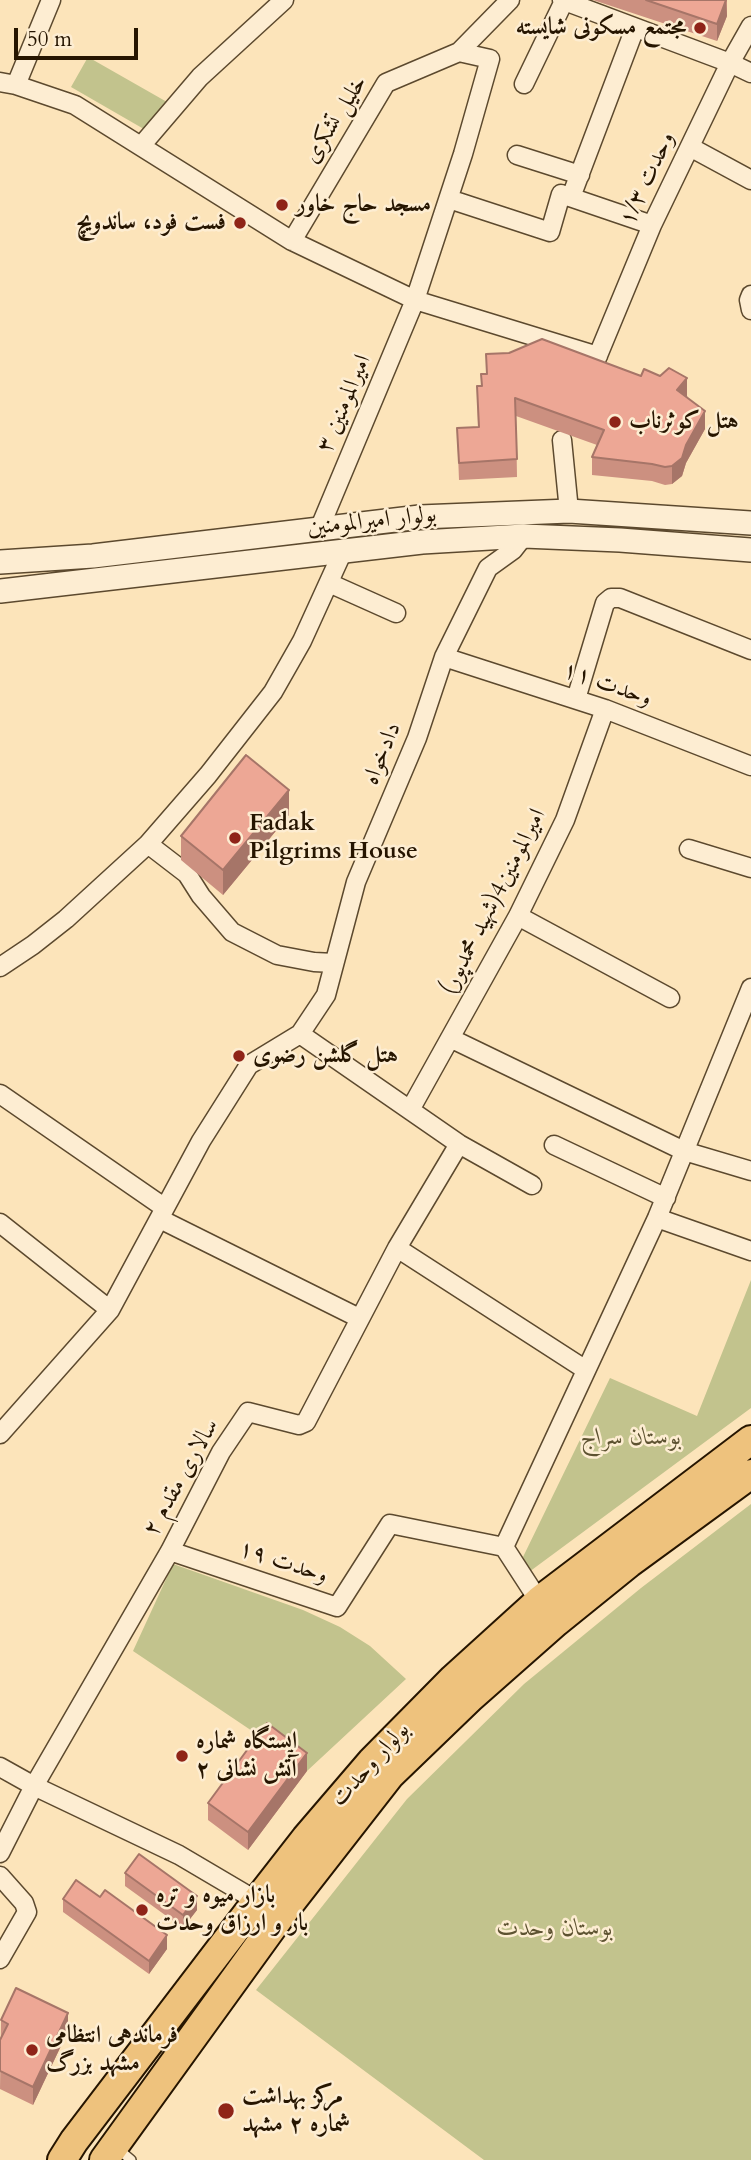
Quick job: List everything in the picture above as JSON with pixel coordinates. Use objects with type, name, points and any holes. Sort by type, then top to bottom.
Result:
[{"type":"main road","name":"بولوار وحدت","points":[[64,2154],[306,1838],[372,1761],[453,1679],[539,1601],[751,1440]]},
{"type":"main road","name":"بولوار وحدت","points":[[112,2157],[284,1911],[390,1775],[471,1697],[555,1622],[629,1563],[751,1474]]},
{"type":"street","points":[[51,0],[8,84],[75,104],[292,241],[415,300],[597,356]]},
{"type":"street","points":[[141,146],[200,77],[284,0]]},
{"type":"street","name":"خلیل تشکری","points":[[292,241],[386,83],[459,52],[510,0]]},
{"type":"street","points":[[524,83],[563,0],[730,63],[751,74]]},
{"type":"street","name":"وحدت ۱/۳","points":[[590,375],[652,225],[730,63],[751,26]]},
{"type":"street","points":[[571,197],[635,28]]},
{"type":"street","name":"امیرالمومنین ۳","points":[[320,527],[415,300],[449,199],[490,59],[459,52]]},
{"type":"street","points":[[690,147],[751,180]]},
{"type":"street","points":[[517,155],[580,175]]},
{"type":"street","points":[[449,199],[550,232],[561,194],[652,225]]},
{"type":"street","points":[[751,295],[751,310]]},
{"type":"street","points":[[562,440],[569,511]]},
{"type":"street","name":"بولوار امیرالمومنین","points":[[0,562],[93,556],[420,517],[569,511],[751,523]]},
{"type":"street","points":[[457,540],[482,550],[488,568],[513,550],[524,536]]},
{"type":"street","name":"بولوار امیرالمومنین","points":[[0,591],[343,551],[524,536],[751,550]]},
{"type":"street","points":[[0,967],[66,919],[148,844],[217,764],[272,692],[302,640],[343,551]]},
{"type":"street","name":"دادخواه","points":[[300,1034],[326,995],[356,882],[417,738],[444,657],[488,568]]},
{"type":"street","points":[[329,583],[396,613]]},
{"type":"street","points":[[576,699],[605,603],[611,598],[620,597],[751,650]]},
{"type":"street","name":"وحدت ۱۱","points":[[444,657],[605,709],[751,766]]},
{"type":"street","name":"امیرالمومنین4(شهید محمدپور)","points":[[410,1110],[518,916],[565,820],[605,709]]},
{"type":"street","points":[[148,844],[187,874],[201,896],[232,932],[277,955],[334,963]]},
{"type":"street","points":[[689,849],[751,868]]},
{"type":"street","points":[[518,916],[670,998]]},
{"type":"street","points":[[539,1601],[504,1547],[666,1198],[751,988]]},
{"type":"street","points":[[0,1434],[110,1310],[201,1141],[249,1065],[300,1034],[459,1144],[532,1185]]},
{"type":"street","points":[[450,1038],[684,1152],[751,1171]]},
{"type":"street","points":[[0,1094],[163,1213],[359,1318]]},
{"type":"street","name":"سالاری مقدم ۲","points":[[0,1853],[34,1786],[170,1552],[220,1452],[248,1412],[303,1425],[397,1248],[459,1144]]},
{"type":"street","points":[[554,1145],[666,1198]]},
{"type":"street","points":[[657,1218],[751,1251]]},
{"type":"street","points":[[2,1230],[110,1310]]},
{"type":"street","points":[[397,1248],[586,1370]]},
{"type":"street","name":"وحدت ۱۹","points":[[170,1552],[337,1607],[390,1524],[504,1547]]},
{"type":"street","points":[[0,1767],[179,1855],[257,1901]]},
{"type":"street","points":[[0,1876],[24,1903],[27,1912],[0,1959]]},
{"type":"green space","points":[[88,57],[167,102],[149,132],[71,87]]},
{"type":"green space","name":"بوستان سراج","points":[[751,1280],[751,1408],[529,1572],[523,1557],[610,1378],[697,1416]]},
{"type":"green space","name":"بوستان وحدت","points":[[751,1504],[751,2160],[484,2160],[256,1990],[407,1799],[524,1684],[641,1588]]},
{"type":"green space","points":[[173,1564],[303,1610],[340,1627],[370,1646],[406,1679],[307,1771],[133,1651]]},
{"type":"building","points":[[646,0],[726,0],[717,24]]},
{"type":"building","name":"هتل کوثرناب","points":[[542,339],[641,376],[644,369],[660,376],[669,368],[687,378],[677,390],[705,411],[686,445],[682,458],[672,466],[665,467],[592,457],[604,430],[515,398],[517,459],[459,463],[457,428],[479,427],[477,386],[482,386],[481,374],[487,374],[486,354],[509,353]]},
{"type":"building","points":[[246,755],[289,790],[223,870],[181,836]]},
{"type":"building","points":[[267,1723],[307,1753],[248,1832],[208,1803]]},
{"type":"building","points":[[139,1854],[197,1896],[183,1915],[125,1873]]},
{"type":"building","points":[[76,1880],[100,1897],[105,1890],[167,1935],[149,1961],[63,1899]]},
{"type":"building","name":"فرماندهی انتظامی مشهد بزرگ","points":[[16,1988],[68,2013],[33,2087],[0,2071],[0,2040],[8,2024],[1,2020]]},
{"type":"place","name":"مجتمع مسکونی شایسته","points":[[700,28]]},
{"type":"place","name":"مسجد حاج خاور","points":[[282,205]]},
{"type":"place","name":"فست فود، ساندویچ","points":[[240,223]]},
{"type":"place","name":"هتل کوثرناب","points":[[615,422]]},
{"type":"place","name":"Fadak Pilgrims House","points":[[235,838]]},
{"type":"place","name":"هتل گلشن رضوی","points":[[239,1056]]},
{"type":"place","name":"ایستگاه شماره ۲ آتش نشانی","points":[[182,1756]]},
{"type":"place","name":"بازار میوه و تره بار و ارزاق وحدت","points":[[142,1910]]},
{"type":"place","name":"فرماندهی انتظامی مشهد بزرگ","points":[[32,2050]]},
{"type":"place","name":"مرکز بهداشت شماره ۲ مشهد","points":[[226,2111]]}]
